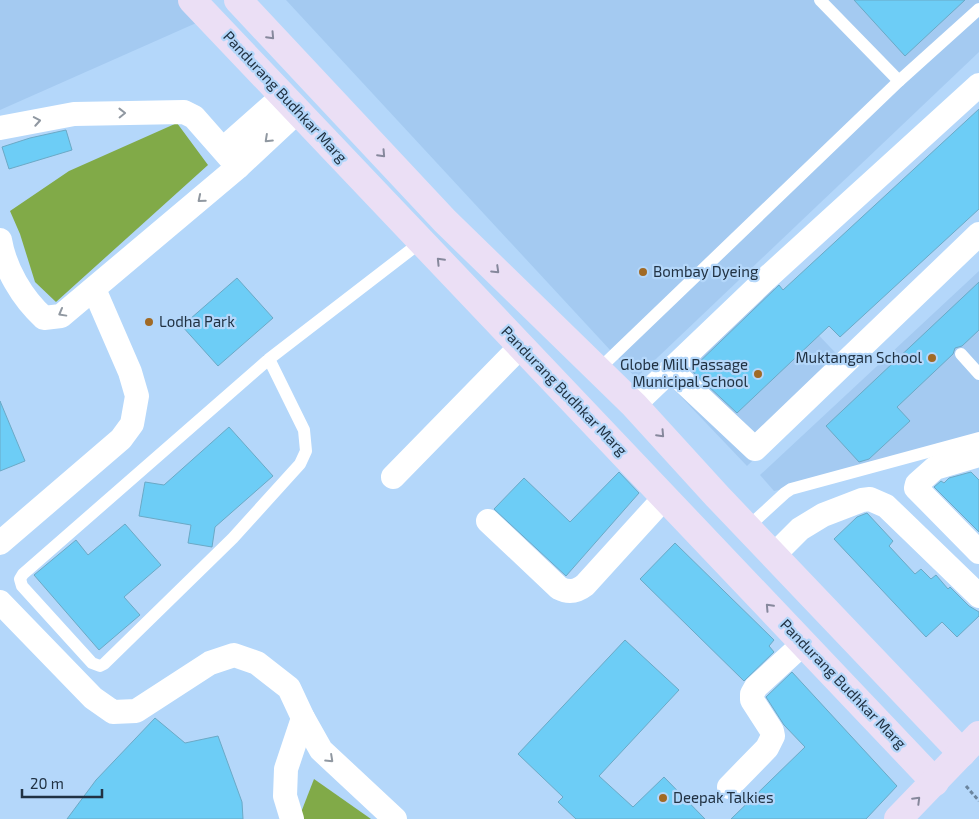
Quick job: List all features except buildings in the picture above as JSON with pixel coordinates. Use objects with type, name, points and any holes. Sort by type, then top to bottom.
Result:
[{"type":"main road","name":"Pandurang Budhkar Marg","points":[[192,0],[935,782]]},
{"type":"main road","points":[[238,0],[445,221],[634,405],[774,556],[970,744],[898,819]]},
{"type":"street","points":[[634,405],[770,276],[976,93]]},
{"type":"street","points":[[223,149],[291,103]]},
{"type":"street","points":[[0,240],[13,278],[30,306],[44,318],[60,316],[238,167],[291,103]]},
{"type":"street","points":[[0,128],[74,114],[184,112],[194,117],[238,167]]},
{"type":"street","points":[[421,242],[445,221]]},
{"type":"street","points":[[671,370],[754,449],[979,234]]},
{"type":"street","points":[[0,543],[122,439],[132,424],[137,396],[130,372],[94,289]]},
{"type":"street","points":[[394,477],[521,346]]},
{"type":"street","points":[[979,455],[935,468],[917,484],[916,488],[979,552]]},
{"type":"street","points":[[488,521],[559,588],[567,592],[578,591],[665,497]]},
{"type":"street","points":[[774,556],[800,529],[823,515],[862,500],[870,499],[886,506],[979,596]]},
{"type":"street","points":[[0,602],[93,698],[114,712],[136,711],[210,663],[234,655],[257,664],[289,688],[321,750],[395,819]]},
{"type":"street","points":[[728,788],[767,748],[773,736],[772,730],[752,700],[752,694],[756,687],[804,643]]},
{"type":"street","points":[[292,819],[285,796],[286,769],[303,718]]},
{"type":"lane","points":[[820,0],[899,81]]},
{"type":"lane","points":[[598,370],[899,81],[979,9]]},
{"type":"lane","points":[[269,359],[304,430],[306,451],[300,464],[233,538],[104,664],[100,666],[92,663],[22,586],[20,579],[23,574],[269,359],[421,242]]},
{"type":"lane","points":[[961,354],[979,374]]},
{"type":"lane","points":[[748,527],[791,489],[979,438]]},
{"type":"shaded area","points":[[0,0],[182,0],[203,20],[0,110]]},
{"type":"shaded area","name":"Bombay Dyeing","points":[[286,0],[979,0],[979,52],[636,378]]},
{"type":"shaded area","points":[[177,123],[208,165],[56,302],[35,282],[20,234],[10,211],[69,171]]},
{"type":"shaded area","name":"Muktangan School","points":[[979,271],[979,446],[774,491],[760,475]]},
{"type":"shaded area","name":"Globe Mill Passage Municipal School","points":[[769,283],[849,367],[747,466],[667,382]]},
{"type":"shaded area","points":[[314,779],[371,819],[304,819],[300,815]]},
{"type":"place","name":"Bombay Dyeing","points":[[643,272]]},
{"type":"place","name":"Lodha Park","points":[[149,322]]},
{"type":"place","name":"Muktangan School","points":[[932,358]]},
{"type":"place","name":"Globe Mill Passage Municipal School","points":[[758,374]]},
{"type":"place","name":"Deepak Talkies","points":[[663,798]]}]
